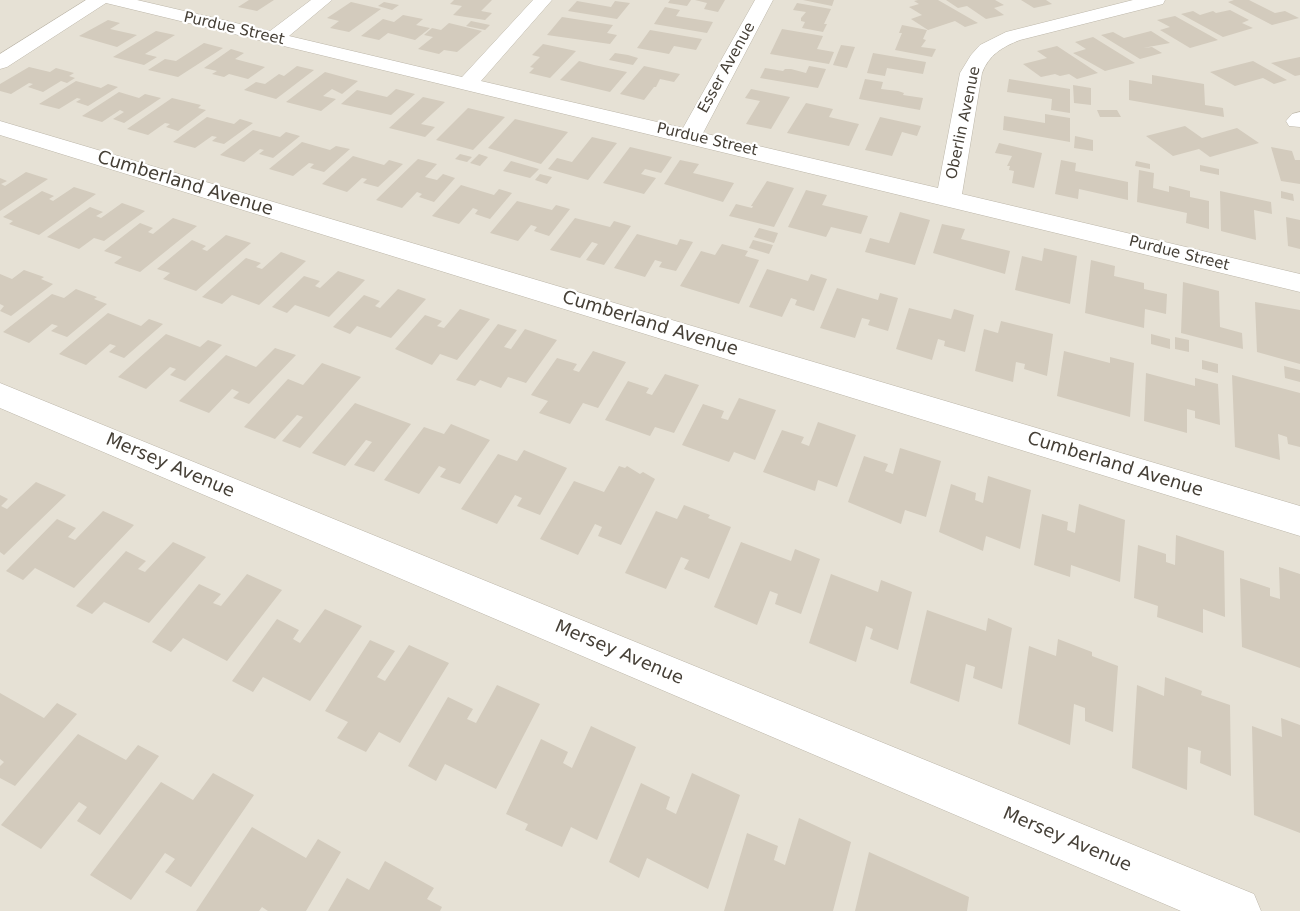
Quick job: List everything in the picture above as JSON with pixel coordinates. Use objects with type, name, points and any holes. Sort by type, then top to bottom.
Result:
[{"type":"street","points":[[0,63],[99,0]]},
{"type":"street","name":"Purdue Street","points":[[113,0],[1300,283]]},
{"type":"street","points":[[274,38],[323,0]]},
{"type":"street","points":[[468,83],[543,0]]},
{"type":"street","name":"Esser Avenue","points":[[690,136],[764,0]]},
{"type":"street","name":"Oberlin Avenue","points":[[949,198],[971,73],[980,54],[998,42],[1013,36],[1156,0]]},
{"type":"street","name":"Cumberland Avenue","points":[[0,128],[1300,521]]},
{"type":"street","name":"Mersey Avenue","points":[[0,395],[1237,911]]},
{"type":"shaded area","points":[[0,0],[1300,0],[1300,911],[0,911]]},
{"type":"building","points":[[249,0],[274,0],[257,11],[238,7]]},
{"type":"building","points":[[454,0],[492,0],[481,11],[492,13],[485,20],[453,15],[462,6],[450,4]]},
{"type":"building","points":[[670,0],[691,0],[687,6],[668,3]]},
{"type":"building","points":[[695,0],[725,0],[718,12],[704,9],[707,3]]},
{"type":"building","points":[[803,0],[834,0],[832,6]]},
{"type":"building","points":[[938,0],[978,23],[965,27],[955,21],[928,30],[911,19],[922,15],[909,7],[919,4],[914,1]]},
{"type":"building","points":[[946,0],[995,0],[1004,5],[994,8],[1004,15],[986,19],[967,6],[958,8]]},
{"type":"building","points":[[1021,0],[1046,0],[1052,4],[1034,8]]},
{"type":"building","points":[[1249,0],[1275,13],[1285,11],[1299,18],[1272,25],[1228,2]]},
{"type":"building","points":[[577,1],[611,7],[615,1],[630,3],[617,19],[568,11]]},
{"type":"building","points":[[351,2],[381,9],[349,32],[330,28],[339,21],[327,18]]},
{"type":"building","points":[[384,2],[399,5],[392,10],[378,6]]},
{"type":"building","points":[[797,3],[831,9],[823,32],[802,28],[805,22],[801,21],[801,18],[806,12],[793,10]]},
{"type":"building","points":[[665,7],[680,10],[676,16],[713,22],[707,33],[654,24]]},
{"type":"building","points":[[1230,10],[1249,20],[1242,23],[1253,28],[1223,37],[1181,14],[1193,11],[1200,15],[1213,11],[1216,13]]},
{"type":"building","points":[[403,15],[423,19],[416,25],[430,28],[415,40],[388,33],[379,40],[361,36],[383,19],[394,22]]},
{"type":"building","points":[[1175,16],[1218,40],[1190,48],[1160,30],[1170,27],[1157,20]]},
{"type":"building","points":[[562,17],[613,25],[607,33],[617,35],[610,44],[547,35]]},
{"type":"building","points":[[108,20],[120,23],[110,29],[137,35],[117,47],[79,36]]},
{"type":"building","points":[[471,21],[490,25],[485,30],[466,26]]},
{"type":"building","points":[[449,23],[482,31],[457,52],[444,50],[439,54],[418,49],[433,37],[424,35],[432,28],[441,30]]},
{"type":"building","points":[[902,25],[927,30],[923,39],[926,40],[921,47],[936,49],[932,57],[895,50],[902,33],[899,33]]},
{"type":"building","points":[[782,29],[823,36],[817,49],[834,52],[829,64],[770,54]]},
{"type":"building","points":[[650,30],[702,39],[696,50],[674,46],[669,54],[637,48]]},
{"type":"building","points":[[156,31],[175,35],[145,54],[157,57],[144,65],[113,57]]},
{"type":"building","points":[[1151,31],[1170,43],[1143,48],[1152,47],[1162,53],[1140,59],[1101,35],[1113,32],[1124,38]]},
{"type":"building","points":[[1093,37],[1135,63],[1105,71],[1073,53],[1086,49],[1075,42]]},
{"type":"building","points":[[204,43],[223,48],[178,77],[148,70],[165,59],[176,61]]},
{"type":"building","points":[[543,44],[576,51],[550,78],[529,73],[534,68],[530,67],[540,57],[532,55]]},
{"type":"building","points":[[841,45],[855,47],[847,68],[833,65]]},
{"type":"building","points":[[1057,46],[1098,73],[1077,79],[1069,74],[1041,77],[1023,64],[1047,58],[1037,51]]},
{"type":"building","points":[[231,49],[244,53],[235,59],[265,67],[248,79],[229,74],[224,77],[212,74],[217,71],[204,68]]},
{"type":"building","points":[[615,53],[638,58],[633,65],[609,60]]},
{"type":"building","points":[[873,53],[926,62],[923,74],[887,68],[885,76],[867,73]]},
{"type":"building","points":[[1300,57],[1300,75],[1295,76],[1271,63]]},
{"type":"building","points":[[579,61],[627,72],[610,92],[560,80]]},
{"type":"building","points":[[1253,61],[1287,80],[1274,84],[1263,78],[1235,86],[1210,72]]},
{"type":"building","points":[[297,66],[314,70],[276,99],[244,90],[256,82],[265,84],[279,74],[284,76]]},
{"type":"building","points":[[644,66],[680,74],[674,82],[660,79],[644,100],[620,94]]},
{"type":"building","points":[[809,66],[826,69],[818,88],[760,78],[765,68],[783,71],[791,69],[806,73]]},
{"type":"building","points":[[29,67],[50,72],[56,68],[74,73],[69,76],[75,78],[67,83],[61,81],[43,92],[28,87],[33,84],[29,83],[11,94],[0,91],[0,84]]},
{"type":"building","points":[[325,72],[358,81],[342,94],[332,89],[323,96],[336,99],[321,111],[286,102]]},
{"type":"building","points":[[1152,75],[1204,84],[1205,105],[1223,108],[1224,117],[1129,100],[1129,80],[1152,84]]},
{"type":"building","points":[[865,79],[883,82],[881,89],[923,98],[920,110],[859,99]]},
{"type":"building","points":[[1009,79],[1070,89],[1070,113],[1051,110],[1052,99],[1007,92]]},
{"type":"building","points":[[76,81],[101,88],[108,84],[118,87],[88,106],[76,102],[81,99],[77,98],[59,109],[39,104]]},
{"type":"building","points":[[1073,85],[1091,88],[1091,105],[1074,103]]},
{"type":"building","points":[[396,89],[415,94],[391,115],[341,104],[357,90],[387,97]]},
{"type":"building","points":[[751,89],[790,97],[771,129],[746,124],[760,101],[745,98]]},
{"type":"building","points":[[119,92],[139,98],[145,94],[161,98],[124,123],[113,119],[124,112],[120,110],[102,122],[82,116]]},
{"type":"building","points":[[423,97],[445,102],[421,124],[435,127],[425,137],[389,128]]},
{"type":"building","points":[[172,98],[201,105],[198,108],[206,110],[178,131],[166,127],[170,124],[165,123],[148,135],[127,129]]},
{"type":"building","points":[[806,103],[833,109],[829,117],[859,124],[849,146],[787,133]]},
{"type":"building","points":[[468,108],[505,117],[473,150],[436,140]]},
{"type":"building","points":[[1097,110],[1117,110],[1121,117],[1100,117]]},
{"type":"building","points":[[1045,114],[1070,118],[1070,142],[1003,130],[1004,116],[1045,123]]},
{"type":"building","points":[[207,117],[234,124],[240,119],[253,123],[224,144],[212,141],[217,137],[212,136],[195,148],[173,142]]},
{"type":"building","points":[[880,117],[921,126],[917,136],[902,132],[892,156],[865,150]]},
{"type":"building","points":[[515,119],[568,132],[541,164],[488,148]]},
{"type":"building","points":[[1185,126],[1202,138],[1237,128],[1259,143],[1210,157],[1199,149],[1173,156],[1146,136]]},
{"type":"building","points":[[253,130],[280,137],[286,132],[300,136],[273,158],[259,154],[264,150],[260,149],[244,162],[220,155]]},
{"type":"building","points":[[1075,136],[1093,140],[1093,151],[1074,148]]},
{"type":"building","points":[[592,137],[617,143],[588,180],[548,169],[557,158],[572,162]]},
{"type":"building","points":[[302,142],[330,150],[336,146],[350,149],[324,172],[310,168],[314,164],[309,163],[293,176],[269,169]]},
{"type":"building","points":[[999,143],[1042,153],[1034,188],[1012,183],[1014,171],[1009,170],[1010,166],[1007,166],[1012,156],[995,153]]},
{"type":"building","points":[[630,147],[672,157],[661,173],[645,169],[641,174],[656,178],[644,194],[603,183]]},
{"type":"building","points":[[1271,147],[1292,151],[1295,160],[1300,160],[1300,184],[1281,181]]},
{"type":"building","points":[[460,154],[472,157],[467,162],[455,159]]},
{"type":"building","points":[[479,154],[488,157],[480,166],[470,163]]},
{"type":"building","points":[[353,156],[384,165],[389,160],[403,164],[378,187],[363,183],[367,179],[362,178],[347,192],[322,184]]},
{"type":"building","points":[[418,159],[437,164],[425,177],[437,180],[443,174],[455,178],[434,202],[419,197],[422,194],[417,192],[402,208],[376,200]]},
{"type":"building","points":[[680,160],[699,164],[693,173],[734,183],[723,202],[664,184]]},
{"type":"building","points":[[1061,160],[1076,163],[1075,171],[1128,182],[1128,200],[1079,189],[1078,199],[1055,194]]},
{"type":"building","points":[[511,161],[539,169],[530,178],[503,171]]},
{"type":"building","points":[[1136,161],[1150,164],[1150,169],[1135,166]]},
{"type":"building","points":[[1200,165],[1219,169],[1219,175],[1200,171]]},
{"type":"building","points":[[1139,170],[1154,173],[1153,188],[1169,192],[1169,186],[1190,191],[1190,197],[1209,201],[1209,229],[1186,223],[1187,213],[1137,202]]},
{"type":"building","points":[[26,172],[48,179],[0,211],[0,178],[7,181],[1,184],[5,186]]},
{"type":"building","points":[[540,174],[552,177],[547,184],[535,180]]},
{"type":"building","points":[[767,181],[794,188],[774,227],[729,216],[736,204],[752,208],[751,206]]},
{"type":"building","points":[[461,185],[494,195],[499,189],[512,193],[490,219],[475,214],[478,210],[473,208],[459,224],[432,216]]},
{"type":"building","points":[[74,187],[96,194],[39,235],[9,224],[13,221],[3,217],[42,191],[54,196],[49,199],[53,201]]},
{"type":"building","points":[[806,190],[827,195],[822,205],[868,216],[861,234],[831,227],[826,237],[788,227]]},
{"type":"building","points":[[1220,191],[1271,202],[1272,214],[1254,210],[1256,240],[1221,231]]},
{"type":"building","points":[[1281,191],[1293,194],[1294,201],[1281,198]]},
{"type":"building","points":[[517,201],[552,210],[556,205],[570,209],[549,236],[534,231],[537,227],[531,225],[518,241],[490,233]]},
{"type":"building","points":[[122,203],[145,211],[104,241],[94,238],[79,249],[47,237],[90,207],[103,212],[96,216],[101,218]]},
{"type":"building","points":[[900,212],[930,220],[915,265],[865,252],[870,238],[889,243]]},
{"type":"building","points":[[1286,217],[1300,220],[1300,249],[1288,246]]},
{"type":"building","points":[[173,218],[197,226],[140,272],[114,263],[122,257],[104,251],[140,223],[153,228],[148,232],[153,234]]},
{"type":"building","points":[[575,218],[610,227],[614,221],[631,226],[604,265],[586,260],[598,244],[592,242],[580,258],[550,250]]},
{"type":"building","points":[[942,224],[965,229],[961,239],[1010,251],[1005,274],[933,253]]},
{"type":"building","points":[[759,228],[778,233],[774,243],[754,237]]},
{"type":"building","points":[[637,234],[677,245],[680,239],[693,242],[676,271],[659,267],[662,262],[655,260],[645,277],[614,268]]},
{"type":"building","points":[[226,235],[251,243],[196,291],[163,279],[170,273],[157,269],[192,240],[206,246],[202,249],[207,251]]},
{"type":"building","points":[[753,240],[773,245],[769,254],[749,248]]},
{"type":"building","points":[[722,244],[748,251],[745,256],[759,260],[739,304],[680,286],[701,251],[715,255]]},
{"type":"building","points":[[1044,248],[1077,256],[1070,304],[1015,290],[1022,256],[1042,261]]},
{"type":"building","points":[[281,252],[306,261],[259,305],[232,295],[222,304],[202,297],[246,258],[261,263],[256,267],[262,269]]},
{"type":"building","points":[[1091,260],[1115,266],[1114,276],[1144,283],[1144,289],[1167,294],[1166,314],[1145,309],[1144,328],[1085,313]]},
{"type":"building","points":[[767,269],[808,281],[811,274],[827,279],[814,311],[795,305],[797,300],[791,298],[782,317],[749,307]]},
{"type":"building","points":[[24,270],[44,277],[41,279],[53,284],[11,316],[0,311],[4,306],[0,304],[0,274],[12,279]]},
{"type":"building","points":[[338,271],[365,280],[329,317],[295,305],[287,313],[272,307],[304,276],[320,281],[315,286],[320,288]]},
{"type":"building","points":[[1183,282],[1219,291],[1220,327],[1242,333],[1243,349],[1181,333]]},
{"type":"building","points":[[837,288],[878,300],[880,293],[898,298],[888,331],[868,325],[870,320],[862,318],[855,338],[820,328]]},
{"type":"building","points":[[76,289],[97,297],[94,299],[107,304],[67,337],[51,331],[58,326],[52,324],[29,343],[3,332],[52,294],[64,298]]},
{"type":"building","points":[[398,289],[426,299],[391,338],[357,326],[350,334],[333,327],[364,295],[380,301],[375,306],[380,308]]},
{"type":"building","points":[[1255,302],[1300,310],[1300,364],[1257,352]]},
{"type":"building","points":[[909,308],[951,319],[954,309],[974,315],[965,352],[944,346],[945,341],[938,339],[932,360],[896,349]]},
{"type":"building","points":[[460,309],[490,319],[457,360],[440,354],[432,365],[395,349],[425,315],[442,321],[437,326],[444,328]]},
{"type":"building","points":[[108,313],[141,326],[149,319],[163,324],[124,358],[109,352],[116,346],[110,344],[86,365],[59,354]]},
{"type":"building","points":[[1001,321],[1053,334],[1047,376],[1024,369],[1025,364],[1016,362],[1013,382],[975,371],[984,329],[998,333]]},
{"type":"building","points":[[498,324],[517,330],[504,347],[511,349],[525,329],[557,340],[526,383],[508,377],[501,388],[480,380],[475,386],[456,380]]},
{"type":"building","points":[[166,334],[200,347],[208,340],[222,345],[185,381],[170,375],[176,369],[170,367],[146,389],[118,377]]},
{"type":"building","points":[[1151,334],[1170,339],[1170,349],[1151,344]]},
{"type":"building","points":[[1175,337],[1189,340],[1189,352],[1175,349]]},
{"type":"building","points":[[275,348],[296,355],[249,404],[233,398],[239,392],[232,389],[209,413],[179,401],[226,355],[256,367]]},
{"type":"building","points":[[593,351],[626,362],[598,408],[583,403],[570,424],[539,413],[548,401],[531,395],[557,358],[577,364],[573,370],[579,372]]},
{"type":"building","points":[[1064,351],[1110,363],[1110,357],[1134,363],[1130,417],[1057,396]]},
{"type":"building","points":[[1202,360],[1218,364],[1218,373],[1202,369]]},
{"type":"building","points":[[322,363],[361,377],[300,448],[282,441],[303,417],[297,415],[275,439],[244,427],[288,379],[303,385]]},
{"type":"building","points":[[1284,366],[1300,370],[1300,382],[1285,378]]},
{"type":"building","points":[[1146,373],[1195,386],[1195,378],[1218,384],[1220,425],[1195,418],[1195,411],[1187,409],[1187,433],[1144,421]]},
{"type":"building","points":[[665,374],[699,385],[674,433],[655,427],[650,436],[605,420],[628,381],[649,388],[646,393],[652,395]]},
{"type":"building","points":[[1232,375],[1300,393],[1300,447],[1288,444],[1287,437],[1278,434],[1280,460],[1235,447]]},
{"type":"building","points":[[739,398],[776,410],[755,460],[734,452],[729,462],[682,445],[703,404],[724,411],[721,418],[728,420]]},
{"type":"building","points":[[355,403],[411,424],[374,472],[354,465],[372,442],[366,440],[345,466],[312,453]]},
{"type":"building","points":[[818,422],[856,435],[837,487],[818,480],[815,491],[763,472],[782,430],[804,437],[801,443],[809,446]]},
{"type":"building","points":[[451,424],[490,440],[460,484],[440,477],[446,469],[439,466],[419,494],[384,480],[424,427],[444,434]]},
{"type":"building","points":[[900,448],[941,461],[926,517],[905,510],[901,524],[848,502],[864,456],[888,464],[885,471],[893,474]]},
{"type":"building","points":[[524,450],[567,468],[540,515],[517,506],[522,498],[515,495],[497,524],[461,509],[498,454],[517,461]]},
{"type":"building","points":[[619,466],[625,468],[627,466],[655,479],[621,545],[598,536],[602,527],[595,524],[578,555],[540,539],[574,481],[604,492]]},
{"type":"building","points":[[988,476],[1031,490],[1020,549],[986,536],[983,551],[939,532],[951,484],[976,493],[975,500],[983,503]]},
{"type":"building","points":[[36,482],[66,495],[4,555],[0,552],[0,495],[8,499],[1,506],[7,509]]},
{"type":"building","points":[[1079,504],[1125,520],[1120,582],[1071,565],[1070,577],[1034,565],[1042,514],[1068,522],[1067,530],[1075,533]]},
{"type":"building","points":[[684,505],[710,515],[708,518],[731,527],[709,579],[684,569],[689,560],[681,557],[666,589],[625,573],[656,511],[677,519]]},
{"type":"building","points":[[103,511],[134,525],[74,588],[35,568],[23,580],[6,571],[57,519],[76,528],[68,537],[75,540]]},
{"type":"building","points":[[1176,535],[1224,551],[1225,617],[1203,609],[1203,633],[1157,617],[1158,606],[1134,598],[1138,545],[1166,554],[1166,562],[1175,565]]},
{"type":"building","points":[[173,542],[206,557],[149,623],[104,602],[92,614],[76,606],[126,551],[146,561],[138,569],[145,572]]},
{"type":"building","points":[[741,542],[791,561],[795,549],[820,559],[801,614],[775,604],[778,594],[770,591],[757,625],[714,607]]},
{"type":"building","points":[[1279,567],[1300,574],[1300,668],[1242,647],[1240,578],[1270,588],[1270,596],[1280,599]]},
{"type":"building","points":[[247,574],[282,590],[227,661],[183,638],[171,652],[152,642],[199,584],[221,594],[213,603],[221,606]]},
{"type":"building","points":[[831,574],[878,592],[881,580],[912,592],[898,650],[870,639],[873,629],[866,626],[856,662],[809,643]]},
{"type":"building","points":[[325,609],[362,626],[310,701],[263,677],[253,692],[232,681],[277,619],[299,630],[293,639],[300,643]]},
{"type":"building","points":[[927,610],[986,631],[988,618],[1012,628],[1002,689],[973,678],[975,667],[966,664],[959,702],[910,683]]},
{"type":"building","points":[[1058,639],[1092,652],[1092,656],[1118,666],[1113,732],[1085,721],[1085,708],[1074,704],[1070,745],[1018,724],[1029,646],[1056,656]]},
{"type":"building","points":[[370,640],[395,651],[377,677],[385,681],[409,645],[449,663],[400,743],[379,732],[366,752],[337,738],[348,722],[325,711]]},
{"type":"building","points":[[1165,677],[1202,691],[1201,695],[1230,705],[1231,776],[1200,763],[1201,751],[1188,747],[1187,790],[1132,768],[1137,685],[1164,696]]},
{"type":"building","points":[[497,685],[540,704],[496,789],[445,764],[436,781],[408,766],[448,697],[473,709],[467,719],[476,723]]},
{"type":"building","points":[[0,693],[44,718],[57,703],[77,714],[15,786],[0,778],[0,766],[4,762],[0,759]]},
{"type":"building","points":[[1281,718],[1300,725],[1300,833],[1254,815],[1252,726],[1282,737]]},
{"type":"building","points":[[591,726],[636,747],[597,840],[571,827],[562,847],[525,830],[528,824],[506,814],[541,739],[568,752],[563,763],[572,768]]},
{"type":"building","points":[[78,734],[126,760],[138,745],[159,756],[100,835],[77,821],[87,807],[79,802],[41,849],[1,825]]},
{"type":"building","points":[[213,773],[254,795],[191,887],[165,872],[175,859],[165,853],[131,900],[90,875],[161,782],[193,800]]},
{"type":"building","points":[[692,773],[740,795],[708,889],[647,858],[639,878],[609,862],[641,783],[670,797],[666,809],[676,814]]},
{"type":"building","points":[[799,818],[851,842],[833,911],[724,911],[747,833],[778,846],[774,860],[785,865]]},
{"type":"building","points":[[252,827],[306,858],[318,839],[341,852],[306,911],[268,911],[262,907],[259,911],[196,911]]},
{"type":"building","points":[[869,852],[969,897],[967,911],[855,911]]},
{"type":"building","points":[[385,861],[434,888],[427,899],[442,907],[440,911],[328,911],[347,878],[369,890]]}]
